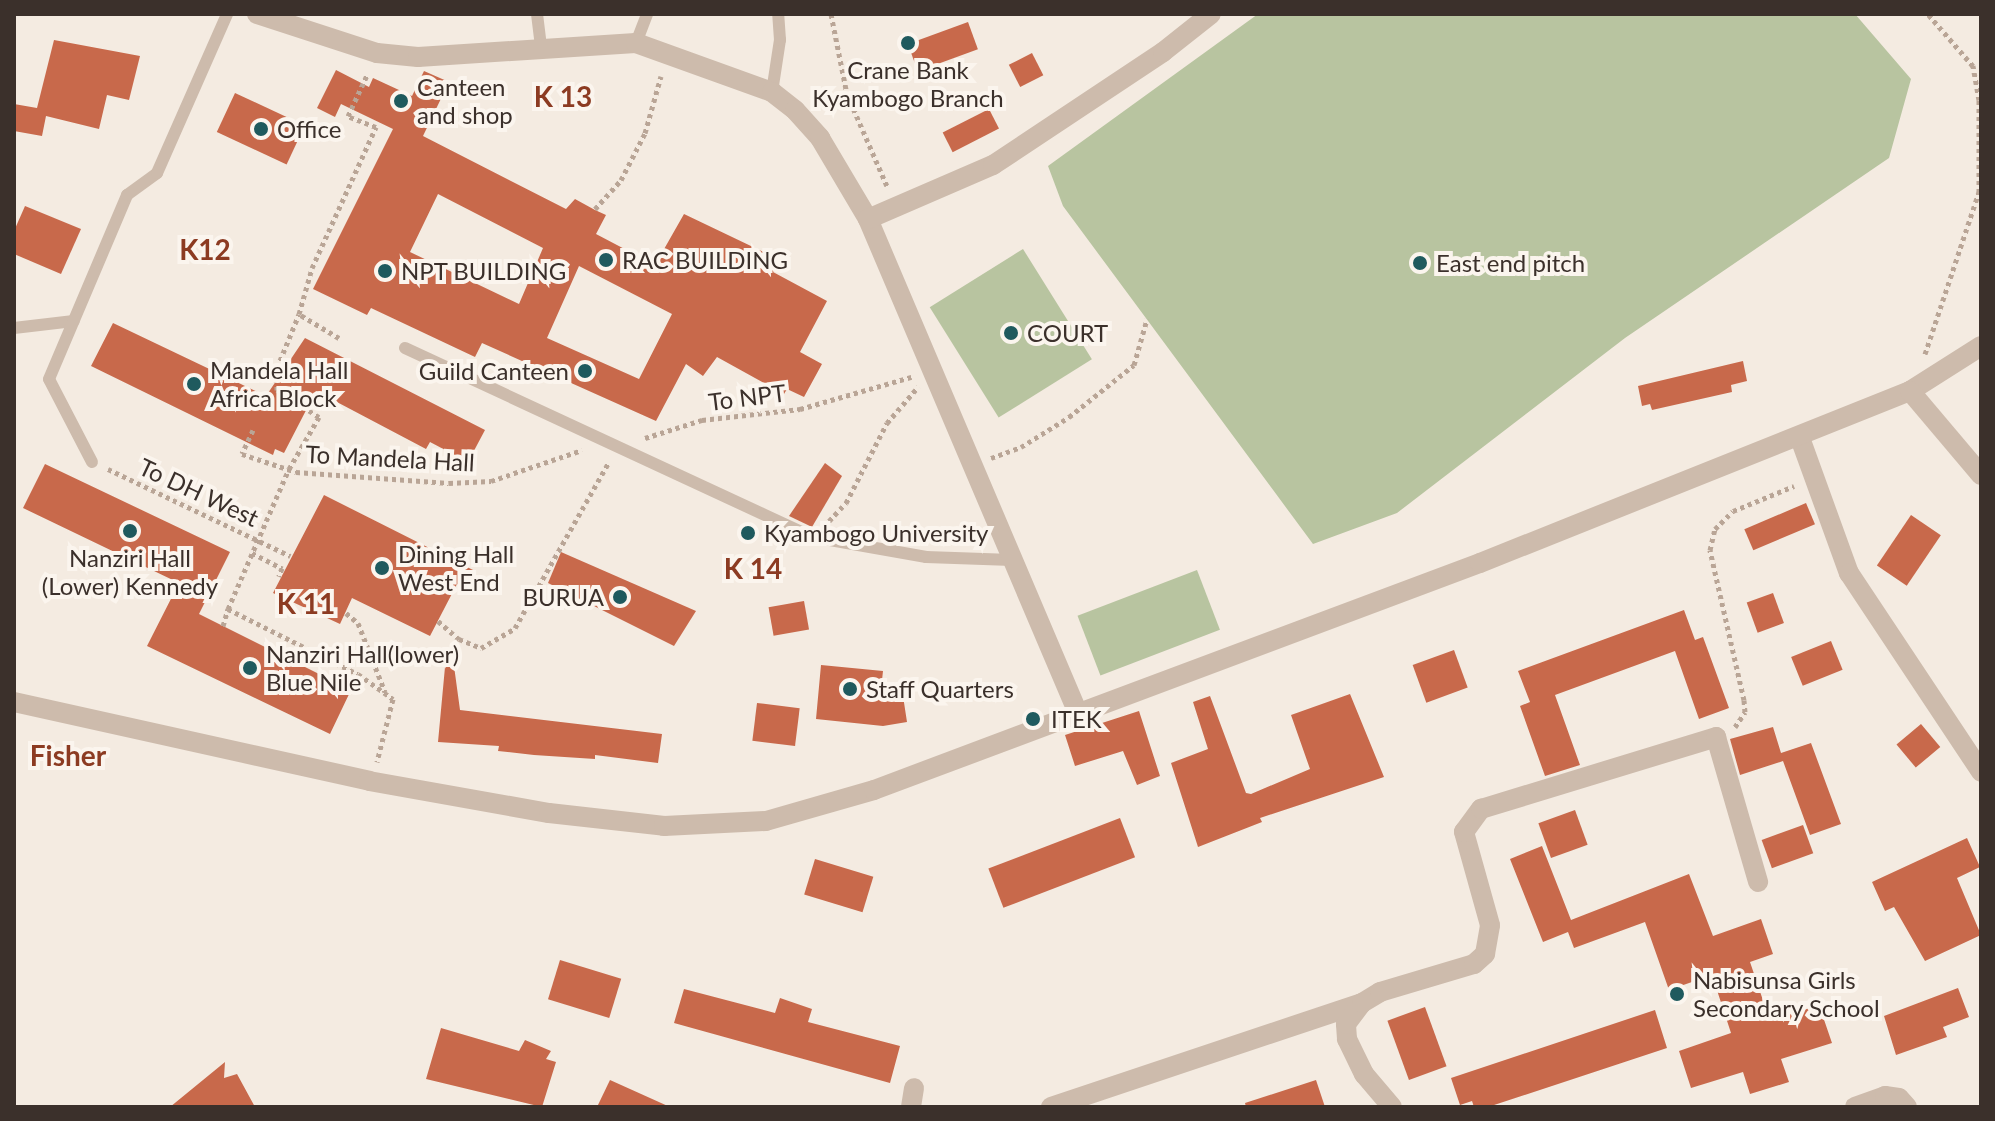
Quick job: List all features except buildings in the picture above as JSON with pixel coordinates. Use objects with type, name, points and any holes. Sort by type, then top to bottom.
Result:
[{"type":"street","points":[[257,14],[377,53],[418,57],[541,46],[636,43],[672,53],[772,92],[820,138],[868,219],[1077,711]]},
{"type":"street","points":[[868,219],[993,165],[1126,78],[1211,14]]},
{"type":"street","points":[[14,702],[369,781],[549,813],[664,826],[766,821],[862,794],[1800,438],[1910,391],[1981,346]]},
{"type":"street","points":[[1910,391],[1981,475]]},
{"type":"street","points":[[1800,438],[1849,573],[1876,620],[1981,772]]},
{"type":"street","points":[[1051,1107],[1362,1003],[1380,992],[1474,964],[1485,954],[1490,925],[1464,832],[1481,809],[1716,737],[1758,882]]},
{"type":"street","points":[[1362,1003],[1346,1024],[1347,1039],[1364,1074],[1392,1107]]},
{"type":"street","points":[[1855,1107],[1885,1096],[1899,1098],[1907,1107]]},
{"type":"lane","points":[[92,462],[49,379],[127,195],[157,173],[227,14]]},
{"type":"lane","points":[[537,14],[541,46]]},
{"type":"lane","points":[[636,43],[647,14]]},
{"type":"lane","points":[[772,92],[780,40],[778,14]]},
{"type":"lane","points":[[14,328],[74,321]]},
{"type":"lane","points":[[405,348],[813,537],[926,557],[1012,560]]},
{"type":"path","points":[[831,14],[847,94],[895,206]]},
{"type":"path","points":[[1910,391],[1950,288],[1979,192],[1979,100],[1973,66],[1928,14]]},
{"type":"path","points":[[223,626],[289,469],[319,417],[277,390],[277,368],[299,314],[312,268],[376,127],[348,116],[377,53]]},
{"type":"path","points":[[595,209],[621,180],[645,133],[653,94],[672,53]]},
{"type":"path","points":[[299,314],[339,338]]},
{"type":"path","points":[[971,466],[1021,447],[1134,365],[1147,319]]},
{"type":"path","points":[[813,537],[846,503],[887,423],[931,371]]},
{"type":"path","name":"To NPT","points":[[590,447],[612,445],[702,420],[800,409],[931,371]]},
{"type":"path","name":"To Mandela Hall","points":[[253,430],[242,454],[289,469],[449,483],[491,481],[590,447]]},
{"type":"path","points":[[579,441],[617,466]]},
{"type":"path","points":[[438,621],[459,639],[481,648],[515,628],[609,461]]},
{"type":"path","name":"To DH West","points":[[92,462],[290,556]]},
{"type":"path","points":[[1716,737],[1737,725],[1745,712],[1710,550],[1715,529],[1733,511],[1813,478]]},
{"type":"path","points":[[252,553],[282,568],[279,576]]},
{"type":"path","points":[[228,609],[358,674],[393,699],[386,740],[369,781]]},
{"type":"path","points":[[346,613],[358,623],[385,693]]},
{"type":"green space","name":"East end pitch","points":[[1258,14],[1855,14],[1911,79],[1889,158],[1625,338],[1397,513],[1313,544],[1063,206],[1048,166]]},
{"type":"green space","name":"COURT","points":[[1023,249],[1092,359],[999,418],[930,307]]},
{"type":"green space","points":[[1197,570],[1220,630],[1100,676],[1078,616]]},
{"type":"place","name":"Crane Bank Kyambogo Branch","points":[[908,43]]},
{"type":"place","name":"Canteen and shop","points":[[401,101]]},
{"type":"place","name":"Office","points":[[261,129]]},
{"type":"place","name":"RAC BUILDING","points":[[606,260]]},
{"type":"place","name":"East end pitch","points":[[1420,263]]},
{"type":"place","name":"NPT BUILDING","points":[[385,271]]},
{"type":"place","name":"COURT","points":[[1011,333]]},
{"type":"place","name":"Guild Canteen","points":[[585,371]]},
{"type":"place","name":"Mandela Hall Africa Block","points":[[194,384]]},
{"type":"place","name":"Nanziri Hall (Lower) Kennedy","points":[[130,531]]},
{"type":"place","name":"Kyambogo University","points":[[748,533]]},
{"type":"place","name":"Dining Hall West End","points":[[382,568]]},
{"type":"place","name":"BURUA","points":[[620,597]]},
{"type":"place","name":"Nanziri Hall(lower) Blue Nile","points":[[250,668]]},
{"type":"place","name":"Staff Quarters","points":[[850,689]]},
{"type":"place","name":"ITEK","points":[[1033,719]]},
{"type":"place","name":"Nabisunsa Girls Secondary School","points":[[1677,994]]},
{"type":"district","name":"K 13","points":[[563,96]]},
{"type":"district","name":"K12","points":[[205,249]]},
{"type":"district","name":"K 14","points":[[753,568]]},
{"type":"district","name":"K 11","points":[[306,603]]},
{"type":"district","name":"Fisher","points":[[68,755]]}]
